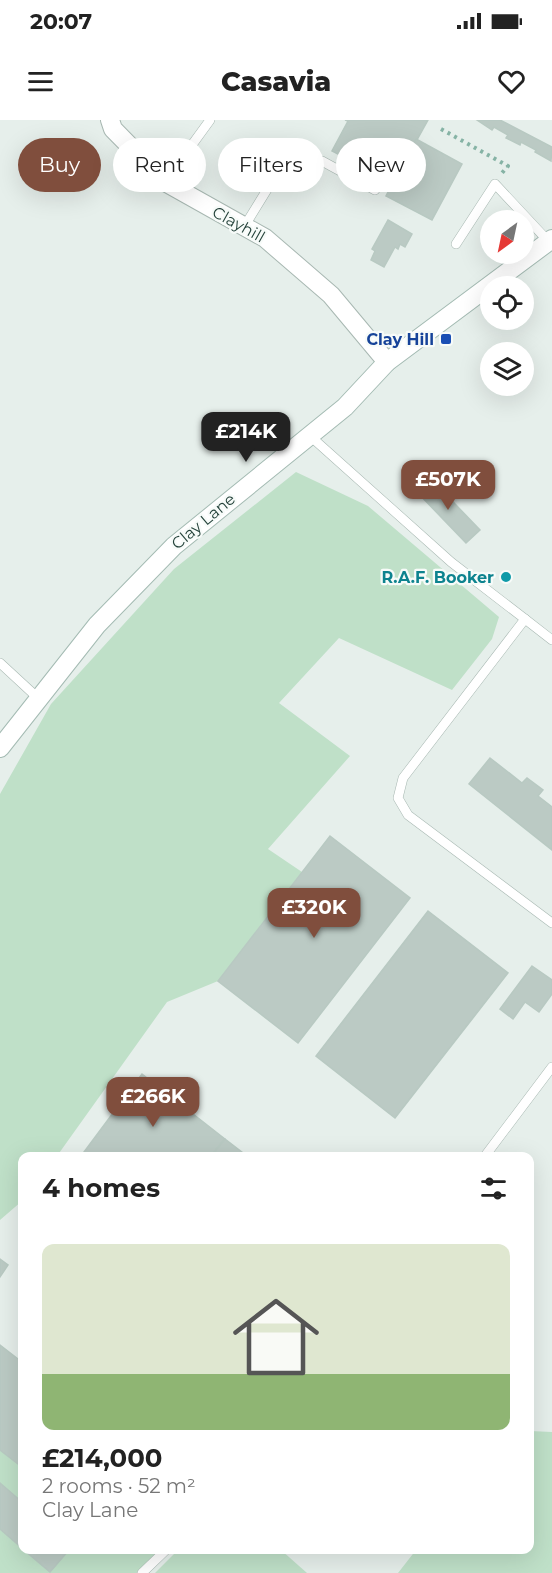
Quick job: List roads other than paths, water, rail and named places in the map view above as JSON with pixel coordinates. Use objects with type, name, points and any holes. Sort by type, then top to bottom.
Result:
[{"type":"street","name":"Clayhill","points":[[110,120],[113,129],[122,138]]},
{"type":"street","name":"Clayhill","points":[[183,192],[265,238],[331,295],[387,362]]},
{"type":"street","name":"Clay Lane","points":[[0,748],[97,625],[133,585],[216,509],[345,407],[387,362],[550,240]]},
{"type":"lane","points":[[197,138],[210,120]]},
{"type":"lane","points":[[244,227],[284,162],[322,161],[336,169]]},
{"type":"lane","points":[[456,244],[495,183],[550,240]]},
{"type":"lane","points":[[309,435],[451,562],[552,640]]},
{"type":"lane","points":[[525,619],[403,778],[398,798],[408,815],[550,917]]},
{"type":"lane","points":[[0,663],[39,699]]},
{"type":"lane","points":[[488,1152],[552,1067]]},
{"type":"lane","points":[[142,1573],[162,1554]]},
{"type":"place","name":"Clay Hill","points":[[446,339]]},
{"type":"place","name":"R.A.F. Booker","points":[[506,577]]}]
